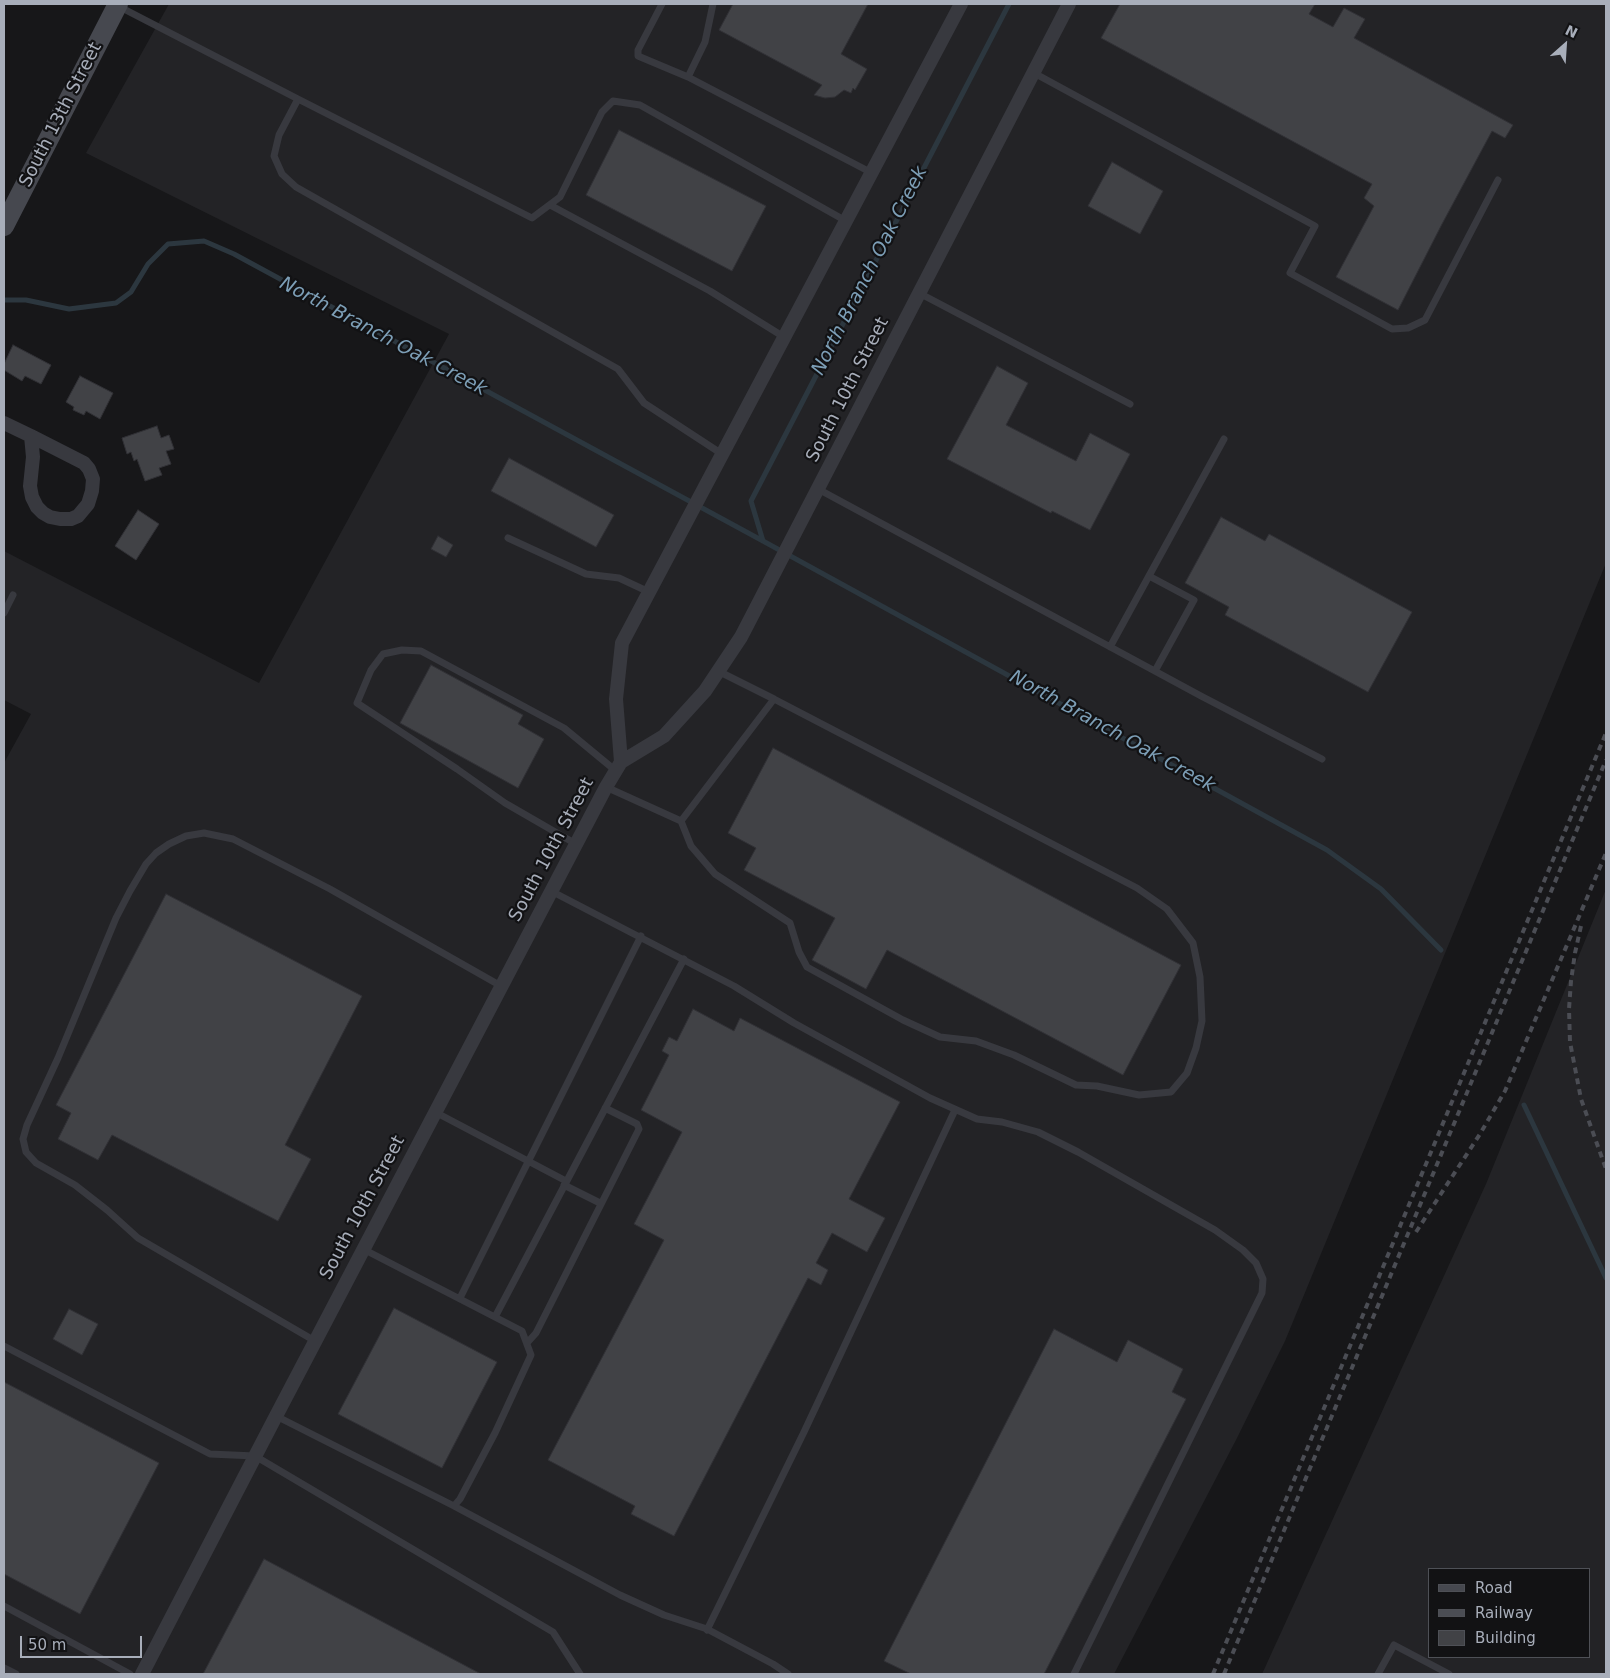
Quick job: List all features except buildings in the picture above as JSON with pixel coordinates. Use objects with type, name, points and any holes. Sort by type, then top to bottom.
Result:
[{"type":"street","points":[[619,766],[616,699],[622,643],[962,4]]},
{"type":"street","name":"South 10th Street","points":[[142,1674],[606,787],[619,766],[664,736],[705,691],[741,637],[1069,4]]},
{"type":"street","name":"South 13th Street","points":[[4,226],[118,5]]},
{"type":"street","points":[[4,423],[31,436],[84,463],[89,469],[92,479],[92,491],[88,504],[78,516],[71,519],[50,517],[37,507],[32,497],[30,486],[33,457],[31,436]]},
{"type":"lane","points":[[662,4],[638,50],[638,56],[688,76],[872,173]]},
{"type":"lane","points":[[688,76],[705,42],[713,4]]},
{"type":"lane","points":[[118,5],[532,218],[560,197],[602,112],[612,101],[640,105],[846,221]]},
{"type":"lane","points":[[1034,72],[1315,226],[1290,273],[1392,330],[1408,328],[1425,320],[1498,180]]},
{"type":"lane","points":[[298,99],[280,135],[274,156],[282,174],[296,187],[618,369],[644,403],[722,454]]},
{"type":"lane","points":[[550,204],[710,291],[784,337]]},
{"type":"lane","points":[[919,293],[1130,404]]},
{"type":"lane","points":[[1110,647],[1224,439]]},
{"type":"lane","points":[[818,489],[1154,671],[1322,759]]},
{"type":"lane","points":[[508,538],[586,574],[619,578],[649,592]]},
{"type":"lane","points":[[1149,576],[1194,600],[1154,671]]},
{"type":"lane","points":[[4,613],[13,595]]},
{"type":"lane","points":[[576,844],[505,803],[357,703],[372,670],[383,654],[402,650],[421,651],[564,728],[619,766]]},
{"type":"lane","points":[[606,787],[681,820],[691,846],[715,874],[790,923],[799,952],[807,967],[903,1020],[940,1036],[976,1041],[1076,1084],[1097,1086],[1139,1095],[1170,1092],[1187,1073],[1196,1048],[1202,1021],[1200,977],[1193,943],[1167,909],[1136,888],[718,671]]},
{"type":"lane","points":[[681,820],[774,699]]},
{"type":"lane","points":[[315,1341],[138,1238],[75,1185],[36,1163],[26,1152],[23,1139],[27,1125],[58,1058],[116,918],[130,891],[146,864],[156,853],[169,844],[186,836],[204,833],[233,839],[330,889],[501,986]]},
{"type":"lane","points":[[551,891],[684,958],[794,1023],[955,1110],[977,1119],[1002,1122],[1038,1132],[1078,1152],[1216,1230],[1243,1250],[1256,1264],[1263,1279],[1262,1293],[1074,1674]]},
{"type":"lane","points":[[460,1298],[641,936]]},
{"type":"lane","points":[[495,1317],[684,958]]},
{"type":"lane","points":[[527,1344],[536,1333],[639,1129],[637,1124],[605,1108]]},
{"type":"lane","points":[[708,1630],[804,1432],[955,1110]]},
{"type":"lane","points":[[435,1112],[528,1161],[600,1204]]},
{"type":"lane","points":[[363,1249],[522,1331],[532,1355],[495,1432],[454,1506]]},
{"type":"lane","points":[[4,1346],[210,1454],[255,1456],[552,1632],[580,1674]]},
{"type":"lane","points":[[276,1416],[454,1506],[620,1595],[664,1615],[708,1630],[773,1664],[788,1674]]},
{"type":"lane","points":[[4,1606],[130,1674]]},
{"type":"lane","points":[[1378,1674],[1394,1645],[1449,1674]]},
{"type":"lane","points":[[4,1668],[16,1674]]},
{"type":"shaded area","points":[[169,4],[1606,4],[1606,563],[1285,1341],[1236,1440],[1114,1674],[4,1674],[4,763],[31,714],[4,700],[4,551],[259,683],[449,334],[86,153]]},
{"type":"shaded area","points":[[1606,889],[1606,1674],[1262,1674],[1486,1184]]},
{"type":"waterway","name":"North Branch Oak Creek","points":[[763,541],[751,501],[1009,4]]},
{"type":"waterway","name":"North Branch Oak Creek","points":[[4,300],[26,300],[69,309],[116,303],[131,292],[148,264],[168,244],[204,241],[234,254],[1327,850],[1381,889],[1441,950]]},
{"type":"waterway","name":"North Branch Oak Creek","points":[[1524,1105],[1606,1278]]},
{"type":"railway","points":[[1213,1674],[1606,733]]},
{"type":"railway","points":[[1224,1674],[1606,760]]},
{"type":"railway","points":[[1416,1232],[1480,1134],[1505,1091],[1606,853]]},
{"type":"railway","points":[[1581,926],[1571,981],[1569,1009],[1570,1042],[1581,1099],[1606,1169]]}]
